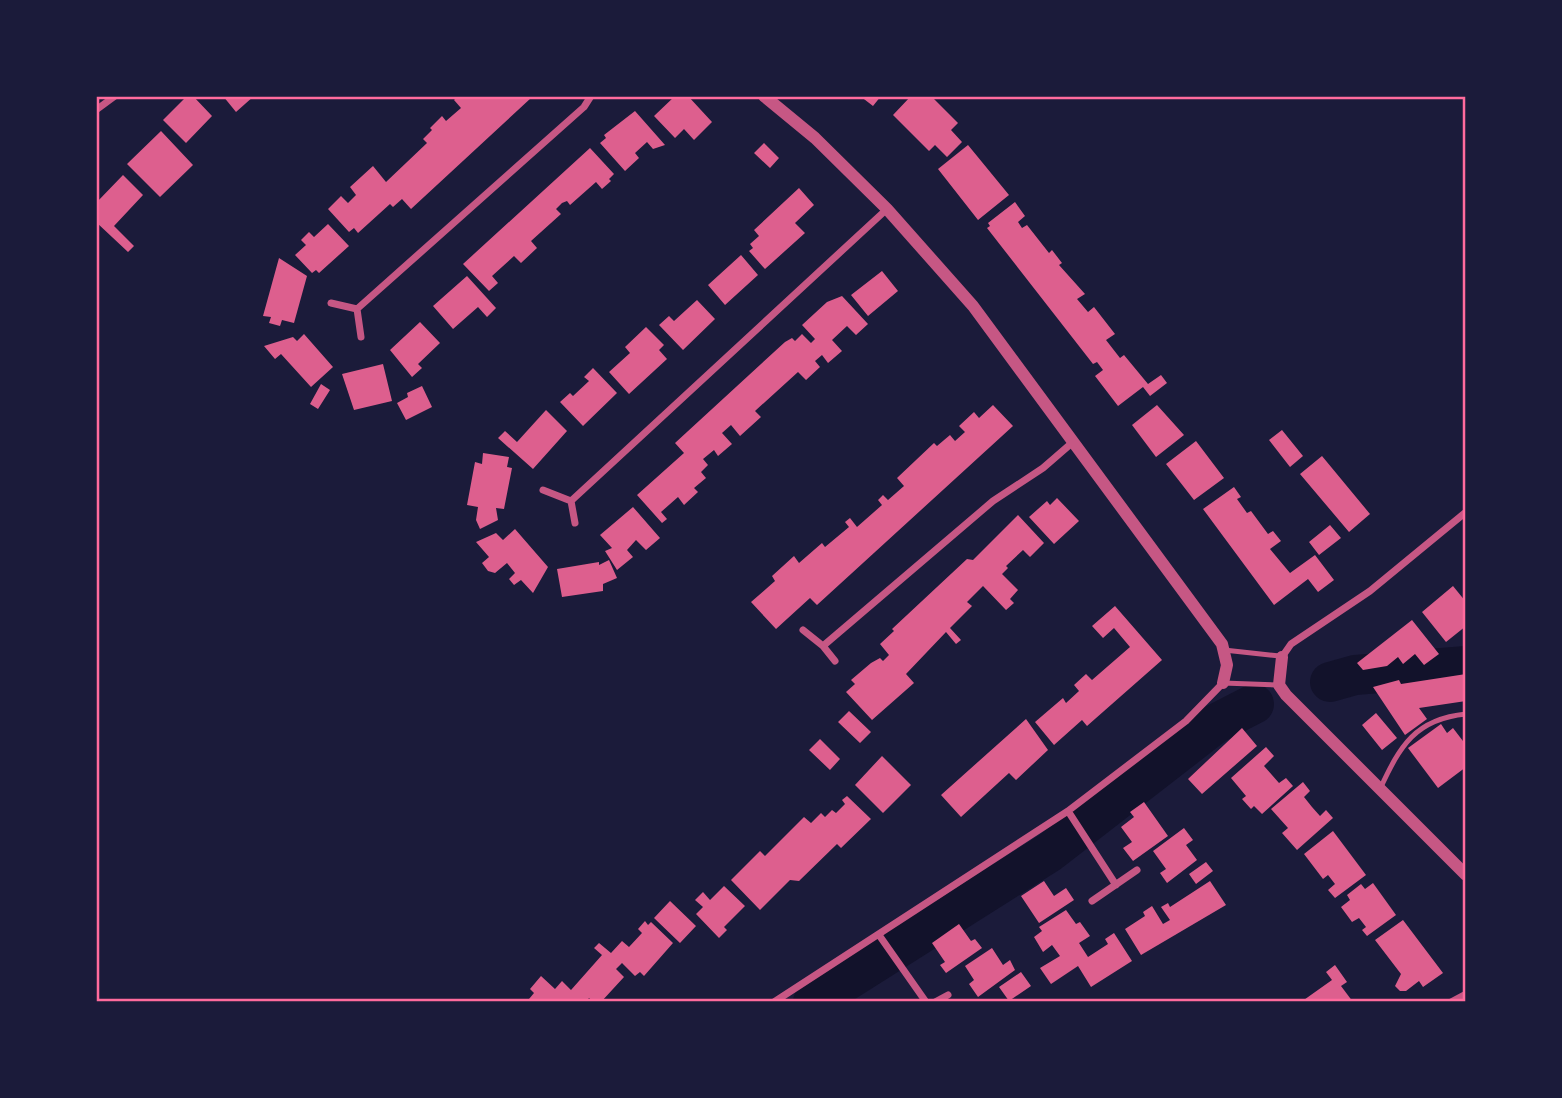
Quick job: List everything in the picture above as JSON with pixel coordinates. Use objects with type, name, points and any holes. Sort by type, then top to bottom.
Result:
[{"type":"street","points":[[96,110],[115,96]]},
{"type":"street","points":[[356,309],[584,107],[591,96]]},
{"type":"street","points":[[764,96],[815,138],[887,209],[973,306],[1224,650],[1227,665],[1223,683],[1213,697],[1068,811],[774,1002]]},
{"type":"street","points":[[571,500],[887,209]]},
{"type":"street","points":[[331,303],[356,309]]},
{"type":"street","points":[[356,309],[360,337]]},
{"type":"street","points":[[823,646],[993,501],[1044,468],[1073,442]]},
{"type":"street","points":[[544,491],[571,500]]},
{"type":"street","points":[[571,500],[575,523]]},
{"type":"street","points":[[1466,512],[1370,591],[1291,644],[1282,657],[1279,685],[1466,875]]},
{"type":"street","points":[[803,630],[823,646],[835,661]]},
{"type":"street","points":[[1068,811],[1115,885]]},
{"type":"street","points":[[1092,901],[1137,870]]},
{"type":"street","points":[[879,935],[926,1002]]},
{"type":"street","points":[[1451,1002],[1466,994]]},
{"type":"street","points":[[935,1002],[948,995]]},
{"type":"lane","points":[[1224,650],[1282,657]]},
{"type":"lane","points":[[1223,683],[1279,685]]},
{"type":"lane","points":[[1380,790],[1397,752],[1414,735],[1440,717],[1466,714]]},
{"type":"building","points":[[187,96],[193,96],[212,116],[186,143],[163,120]]},
{"type":"building","points":[[223,96],[254,96],[236,112]]},
{"type":"building","points":[[458,96],[531,98],[411,209],[402,199],[393,207],[390,204],[358,233],[354,228],[349,232],[328,209],[341,196],[348,203],[356,195],[350,187],[373,166],[386,182],[427,143],[423,139],[442,116],[446,121],[461,108],[454,100]]},
{"type":"building","points":[[675,96],[688,96],[712,122],[694,140],[684,129],[675,138],[654,116]]},
{"type":"building","points":[[860,96],[881,96],[873,106]]},
{"type":"building","points":[[911,96],[931,96],[958,123],[951,130],[962,142],[947,157],[935,145],[929,151],[893,115]]},
{"type":"building","points":[[635,111],[665,145],[653,149],[647,142],[635,153],[639,158],[625,171],[600,143],[606,138],[604,135]]},
{"type":"building","points":[[161,131],[193,165],[160,197],[127,164]]},
{"type":"building","points":[[764,143],[779,158],[770,168],[754,153]]},
{"type":"building","points":[[968,145],[1009,195],[978,220],[938,169]]},
{"type":"building","points":[[590,148],[614,174],[609,179],[611,181],[602,189],[596,182],[570,205],[567,201],[562,203],[556,209],[561,214],[531,241],[537,248],[521,263],[514,256],[492,276],[498,283],[489,291],[463,264]]},
{"type":"building","points":[[123,175],[143,195],[114,226],[134,246],[128,252],[96,222],[99,216],[96,203]]},
{"type":"building","points":[[799,188],[814,205],[795,223],[805,233],[765,269],[749,251],[753,248],[750,244],[759,236],[754,230]]},
{"type":"building","points":[[1015,202],[1025,216],[1018,222],[1022,228],[1027,225],[1049,253],[1052,250],[1062,263],[1059,265],[1085,294],[1077,299],[1088,312],[1094,307],[1115,334],[1106,340],[1120,358],[1124,355],[1148,384],[1161,375],[1167,383],[1150,396],[1143,387],[1118,406],[1095,376],[1103,370],[1097,362],[1093,364],[987,228],[990,226],[988,223]]},
{"type":"building","points":[[328,224],[349,246],[319,273],[316,270],[312,273],[295,255],[306,245],[301,240],[309,232],[314,237]]},
{"type":"building","points":[[741,255],[758,275],[725,305],[708,285]]},
{"type":"building","points":[[279,258],[307,276],[294,323],[282,320],[280,326],[269,323],[271,317],[263,316]]},
{"type":"building","points":[[882,271],[898,291],[868,316],[851,295]]},
{"type":"building","points":[[467,276],[496,308],[487,317],[478,307],[453,329],[433,306]]},
{"type":"building","points":[[842,296],[868,324],[856,335],[847,326],[832,340],[842,351],[828,363],[822,355],[815,361],[820,367],[806,380],[798,372],[755,411],[761,417],[740,436],[731,425],[722,433],[732,444],[718,456],[714,450],[703,459],[708,465],[701,472],[706,478],[694,488],[698,492],[684,505],[678,497],[661,512],[667,519],[662,523],[637,495],[684,453],[675,443],[785,342],[792,338],[795,341],[802,334],[811,343],[815,339],[802,325],[827,302]]},
{"type":"building","points":[[697,300],[715,319],[683,350],[659,325],[669,316],[674,321]]},
{"type":"building","points":[[420,322],[440,343],[418,364],[422,368],[412,377],[390,350]]},
{"type":"building","points":[[646,327],[664,345],[659,350],[667,359],[629,394],[609,372],[630,353],[625,347]]},
{"type":"building","points":[[304,334],[333,367],[311,387],[281,354],[275,359],[264,346],[293,337],[297,341]]},
{"type":"building","points":[[383,364],[392,401],[354,410],[342,374]]},
{"type":"building","points":[[593,368],[617,393],[583,426],[560,402],[570,393],[573,396],[589,381],[584,377]]},
{"type":"building","points":[[321,384],[330,390],[318,409],[310,404]]},
{"type":"building","points":[[422,386],[432,407],[406,420],[397,403],[408,397],[407,393]]},
{"type":"building","points":[[993,405],[1013,426],[817,605],[810,598],[776,629],[751,602],[775,581],[772,576],[794,556],[799,563],[822,543],[825,547],[849,527],[845,522],[850,518],[857,527],[882,505],[878,500],[883,495],[888,500],[904,486],[897,478],[934,443],[937,446],[950,435],[955,441],[965,432],[959,426],[974,412],[979,418]]},
{"type":"building","points":[[1157,405],[1184,435],[1156,457],[1132,425]]},
{"type":"building","points":[[546,410],[567,431],[533,469],[498,438],[505,431],[517,442]]},
{"type":"building","points":[[1282,430],[1303,456],[1290,467],[1269,440]]},
{"type":"building","points":[[1196,441],[1224,478],[1194,500],[1166,464]]},
{"type":"building","points":[[483,453],[509,457],[507,467],[512,468],[504,509],[496,508],[498,520],[480,529],[476,520],[478,507],[467,505],[475,462],[482,464]]},
{"type":"building","points":[[1322,456],[1370,514],[1349,532],[1300,474]]},
{"type":"building","points":[[1234,487],[1241,497],[1237,499],[1247,513],[1251,511],[1268,534],[1273,531],[1281,541],[1270,549],[1290,573],[1315,555],[1334,580],[1318,592],[1308,579],[1274,605],[1203,509]]},
{"type":"building","points":[[1057,498],[1079,521],[1054,544],[1029,517],[1047,501],[1050,505]]},
{"type":"building","points":[[633,507],[660,538],[646,550],[636,540],[627,550],[633,557],[617,570],[605,551],[612,548],[600,535]]},
{"type":"building","points":[[1018,515],[1044,543],[1030,557],[1023,550],[1006,566],[1008,568],[1002,574],[1018,590],[1010,599],[1014,603],[1006,610],[983,586],[967,602],[972,606],[950,628],[961,640],[956,644],[946,632],[906,674],[914,683],[872,720],[846,692],[855,684],[851,680],[871,663],[880,658],[883,661],[889,655],[880,644],[894,631],[892,629],[967,559],[973,560]]},
{"type":"building","points":[[1330,525],[1341,538],[1319,555],[1309,542]]},
{"type":"building","points":[[515,529],[548,567],[533,593],[521,580],[514,585],[509,579],[515,573],[507,563],[495,573],[488,571],[482,563],[489,557],[476,542],[496,533],[503,540]]},
{"type":"building","points":[[609,560],[617,578],[603,584],[603,591],[562,597],[557,569],[599,562],[599,565]]},
{"type":"building","points":[[1453,586],[1466,602],[1466,626],[1446,642],[1422,612]]},
{"type":"building","points":[[1115,606],[1162,660],[1087,726],[1082,720],[1054,745],[1035,722],[1063,698],[1066,703],[1079,691],[1074,685],[1086,674],[1092,680],[1130,647],[1114,628],[1103,638],[1092,626]]},
{"type":"building","points":[[1412,620],[1439,654],[1424,665],[1415,654],[1403,664],[1398,657],[1387,666],[1363,670],[1357,663]]},
{"type":"building","points":[[1466,674],[1466,701],[1419,708],[1427,719],[1405,735],[1373,687],[1399,680],[1401,684]]},
{"type":"building","points":[[849,711],[871,732],[860,743],[838,722]]},
{"type":"building","points":[[1376,713],[1397,738],[1382,750],[1362,725]]},
{"type":"building","points":[[1026,719],[1048,750],[1016,780],[1009,773],[961,817],[941,795]]},
{"type":"building","points":[[1441,724],[1447,733],[1453,728],[1466,745],[1466,767],[1438,788],[1408,748]]},
{"type":"building","points":[[1242,728],[1257,746],[1202,794],[1188,779]]},
{"type":"building","points":[[820,739],[840,759],[830,770],[809,750]]},
{"type":"building","points":[[1266,747],[1274,756],[1264,766],[1279,783],[1286,778],[1293,786],[1262,814],[1254,806],[1251,809],[1242,799],[1246,796],[1231,778]]},
{"type":"building","points":[[882,756],[911,785],[883,813],[855,785]]},
{"type":"building","points":[[1303,782],[1310,791],[1304,797],[1312,807],[1320,816],[1326,810],[1333,818],[1297,850],[1282,833],[1288,828],[1271,809]]},
{"type":"building","points":[[847,796],[871,819],[841,848],[837,844],[799,881],[790,880],[760,910],[731,880],[760,851],[765,856],[804,817],[811,823],[821,813],[825,817],[832,810],[836,813],[845,804],[842,800]]},
{"type":"building","points":[[1144,802],[1168,836],[1133,861],[1123,848],[1132,842],[1121,827],[1134,817],[1130,812]]},
{"type":"building","points":[[1184,828],[1193,840],[1186,845],[1197,860],[1167,883],[1160,873],[1166,869],[1153,851]]},
{"type":"building","points":[[1333,831],[1366,875],[1335,898],[1328,890],[1335,884],[1328,875],[1323,879],[1304,854]]},
{"type":"building","points":[[1206,862],[1213,871],[1196,884],[1189,874]]},
{"type":"building","points":[[1044,881],[1054,896],[1066,888],[1074,900],[1039,923],[1021,896]]},
{"type":"building","points":[[1210,881],[1226,905],[1141,955],[1125,929],[1145,916],[1143,912],[1152,906],[1163,924],[1170,920],[1161,907],[1168,903],[1170,907]]},
{"type":"building","points":[[1373,883],[1396,915],[1367,936],[1362,930],[1366,927],[1359,918],[1352,922],[1341,907],[1350,900],[1347,895],[1361,884],[1365,889]]},
{"type":"building","points":[[724,886],[745,906],[724,927],[727,930],[719,938],[696,914],[703,907],[695,900],[703,892],[710,900]]},
{"type":"building","points":[[670,901],[696,926],[680,943],[654,918]]},
{"type":"building","points":[[1066,910],[1076,924],[1080,922],[1090,936],[1079,943],[1088,957],[1108,944],[1105,939],[1114,933],[1132,961],[1091,987],[1078,966],[1051,984],[1040,968],[1060,956],[1052,945],[1043,952],[1034,937],[1042,931],[1039,927]]},
{"type":"building","points":[[1403,920],[1443,973],[1423,987],[1419,981],[1406,991],[1400,991],[1395,986],[1401,974],[1375,940]]},
{"type":"building","points":[[645,921],[648,925],[651,922],[673,943],[644,976],[640,972],[635,976],[622,963],[616,969],[624,977],[601,1002],[593,1002],[589,998],[586,1002],[529,999],[534,993],[530,989],[541,976],[555,989],[562,981],[571,990],[602,955],[594,948],[599,943],[611,953],[622,941],[629,947],[642,933],[638,929]]},
{"type":"building","points":[[959,924],[971,941],[975,939],[982,948],[946,973],[940,965],[945,962],[932,943]]},
{"type":"building","points":[[992,948],[1003,965],[1010,960],[1015,970],[978,997],[969,984],[974,980],[965,966]]},
{"type":"building","points":[[1335,965],[1347,982],[1341,986],[1353,1002],[1301,1002],[1332,980],[1326,972]]},
{"type":"building","points":[[1021,972],[1031,986],[1009,1001],[999,987]]},
{"type":"waterway","points":[[1330,682],[1355,675],[1466,666]]},
{"type":"waterway","points":[[813,1002],[1050,852],[1215,724],[1254,704]]}]
